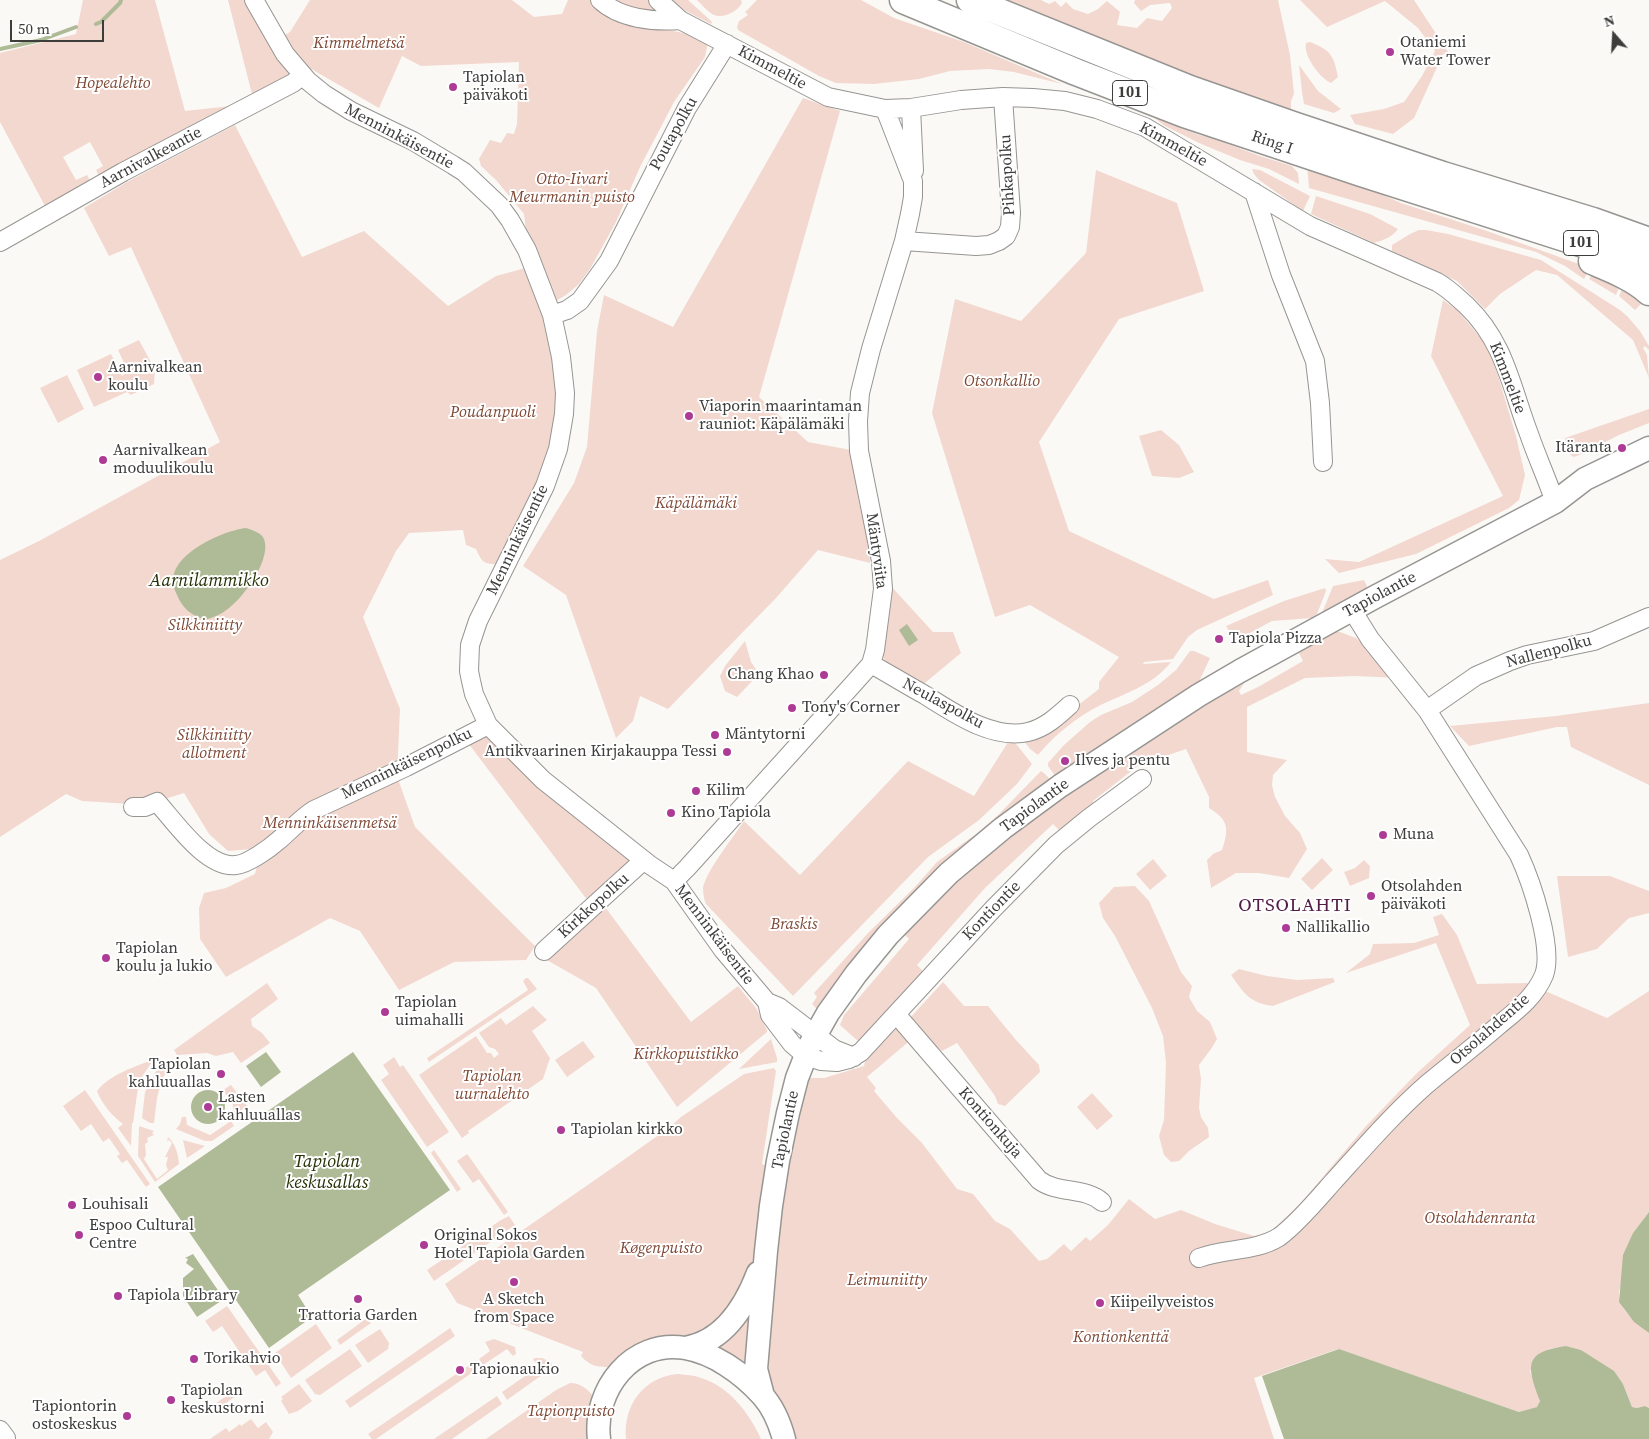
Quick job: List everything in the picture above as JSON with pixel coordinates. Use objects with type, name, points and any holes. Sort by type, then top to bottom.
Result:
[{"type":"highway","name":"Ring I","points":[[902,0],[1184,114],[1649,265]]},
{"type":"highway","name":"Ring I","points":[[970,0],[1199,92],[1443,175],[1593,221],[1649,241]]},
{"type":"highway","points":[[1513,222],[1559,246],[1618,272],[1649,292]]},
{"type":"main road","name":"Tapiolantie","points":[[763,1396],[756,1369],[766,1251],[771,1206],[786,1123],[797,1078],[816,1034],[828,1013],[856,974],[888,935],[949,873],[1003,828],[1060,786],[1199,695],[1352,610],[1555,502],[1585,479],[1649,448]]},
{"type":"main road","name":"Tapiolantie","points":[[1555,502],[1591,491],[1649,461]]},
{"type":"main road","name":"Tapiolantie","points":[[685,1348],[700,1345],[710,1340],[734,1318],[745,1303],[766,1251]]},
{"type":"main road","points":[[599,1439],[598,1426],[601,1402],[606,1390],[620,1371],[630,1362],[650,1352],[670,1347],[685,1348],[708,1355],[725,1364],[763,1396],[784,1439]]},
{"type":"street","points":[[254,0],[285,54],[303,75]]},
{"type":"street","points":[[600,0],[606,6],[618,12],[641,18],[666,22],[680,20]]},
{"type":"street","name":"Kimmeltie","points":[[658,0],[680,20],[828,97],[886,109],[910,108],[961,100],[1003,98],[1065,101],[1145,127],[1310,226],[1436,282],[1452,293],[1473,312],[1490,334],[1502,357],[1528,434],[1547,477],[1555,502]]},
{"type":"street","name":"Poutapolku","points":[[552,315],[567,310],[580,301],[609,261],[687,108],[727,44]]},
{"type":"street","name":"Aarnivalkeantie","points":[[0,242],[124,172],[293,83],[303,75]]},
{"type":"street","name":"Menninkäisentie","points":[[303,75],[324,94],[351,111],[413,141],[464,172],[490,195],[500,205],[523,242],[552,315],[560,348],[564,383],[564,414],[558,449],[545,486],[478,621],[470,645],[469,671],[471,681],[474,694],[488,725],[543,780],[644,860],[674,881],[723,950],[766,1002],[770,1014],[792,1044],[806,1056]]},
{"type":"street","name":"Pihkapolku","points":[[904,241],[984,246],[999,241],[1006,236],[1010,227],[1011,213],[1003,98]]},
{"type":"street","name":"Mäntyviita","points":[[674,881],[871,664],[876,650],[882,600],[881,561],[861,467],[858,421],[860,393],[864,374],[904,241],[910,214],[914,160],[910,108]]},
{"type":"street","name":"Mäntyviita","points":[[886,109],[913,181]]},
{"type":"street","points":[[1254,192],[1281,276],[1315,360],[1320,403],[1323,462]]},
{"type":"street","name":"Otsolahdentie","points":[[1199,1258],[1211,1253],[1264,1244],[1280,1236],[1309,1209],[1374,1137],[1425,1086],[1520,1008],[1535,991],[1544,974],[1546,955],[1542,922],[1529,875],[1520,855],[1427,710],[1370,639],[1352,610]]},
{"type":"street","name":"Nallenpolku","points":[[1427,710],[1476,676],[1510,661],[1527,655],[1594,641],[1649,617]]},
{"type":"street","name":"Neulaspolku","points":[[871,664],[965,719],[1002,732],[1027,732],[1039,728],[1054,720],[1070,705]]},
{"type":"street","name":"Menninkäisenpolku","points":[[133,807],[145,807],[157,802],[199,849],[210,858],[225,865],[238,865],[259,855],[278,841],[302,817],[314,810],[406,767],[488,725]]},
{"type":"street","name":"Kontiontie","points":[[854,1057],[864,1050],[993,909],[1056,845],[1142,779]]},
{"type":"street","name":"Kirkkopolku","points":[[544,951],[644,860]]},
{"type":"street","name":"Menninkäisentie","points":[[766,1002],[779,1007],[816,1034]]},
{"type":"street","name":"Kontionkuja","points":[[896,1014],[1039,1180],[1064,1190],[1096,1197],[1102,1202]]},
{"type":"street","points":[[816,1034],[834,1049],[854,1057]]},
{"type":"street","points":[[806,1056],[828,1062],[837,1062],[854,1057]]},
{"type":"green space","name":"Hopealehto","points":[[83,0],[155,0],[185,111],[231,106],[101,180],[96,170],[103,166],[90,142],[63,157],[76,180],[87,175],[92,184],[45,206],[0,122],[0,53],[76,34]]},
{"type":"green space","points":[[228,0],[247,0],[294,76],[253,98]]},
{"type":"green space","points":[[310,0],[512,0],[534,17],[562,14],[568,0],[591,0],[591,5],[615,19],[688,34],[708,42],[705,57],[674,102],[640,167],[616,222],[590,269],[579,284],[554,302],[526,231],[524,214],[496,180],[481,166],[479,159],[490,140],[501,143],[507,133],[514,134],[517,124],[519,62],[421,66],[402,56],[379,108],[306,66],[281,37],[290,32]]},
{"type":"green space","points":[[607,0],[649,0],[664,13],[661,18]]},
{"type":"green space","points":[[670,0],[688,0],[712,22],[711,24],[682,9]]},
{"type":"green space","points":[[697,0],[741,0],[742,3],[733,12],[725,16],[716,16]]},
{"type":"green space","points":[[757,0],[861,0],[894,18],[964,42],[1062,84],[1014,72],[989,69],[950,71],[919,79],[874,84],[836,83],[819,76],[738,30],[739,21],[748,15],[745,12]]},
{"type":"green space","points":[[993,0],[1041,0],[1049,4],[1055,1],[1061,7],[1066,2],[1073,9],[1088,14],[1098,9],[1107,1],[1120,12],[1117,25],[1137,28],[1147,18],[1162,21],[1172,8],[1170,3],[1150,5],[1141,11],[1134,3],[1135,0],[1278,0],[1290,55],[1294,94],[1291,101],[1291,113],[1175,71]]},
{"type":"green space","points":[[1300,0],[1414,0],[1448,52],[1443,54],[1414,118],[1393,134],[1355,124],[1350,115],[1384,109],[1404,102],[1422,76],[1435,51],[1418,28],[1385,1],[1327,27]]},
{"type":"green space","points":[[1310,42],[1323,48],[1333,59],[1338,77],[1331,83],[1317,72],[1313,66],[1306,48],[1306,43]]},
{"type":"green space","points":[[1299,65],[1318,91],[1341,109],[1334,113],[1304,104]]},
{"type":"green space","name":"Käpälämäki","points":[[803,98],[840,111],[759,397],[808,442],[851,450],[858,497],[869,546],[870,563],[818,550],[776,598],[668,709],[640,696],[633,721],[616,738],[566,595],[523,566],[574,483],[587,447],[597,331],[604,295],[673,327]]},
{"type":"green space","points":[[1152,116],[1199,135],[1292,166],[1298,173],[1299,184],[1269,169],[1240,160],[1199,143],[1165,126]]},
{"type":"green space","name":"Silkkiniitty","points":[[235,125],[302,257],[364,231],[448,306],[496,276],[529,267],[540,296],[556,370],[557,410],[546,467],[498,564],[484,561],[476,549],[466,545],[463,530],[409,533],[396,551],[363,617],[400,709],[397,776],[415,827],[535,946],[526,960],[454,962],[399,990],[360,931],[330,918],[226,977],[200,939],[199,908],[204,893],[226,888],[255,874],[259,859],[252,849],[228,851],[209,834],[184,793],[146,805],[82,801],[66,794],[0,837],[0,560],[39,541],[220,442],[131,247],[109,256],[84,208],[127,182]]},
{"type":"green space","points":[[1307,165],[1401,203],[1590,268],[1584,279],[1565,266],[1536,252],[1309,188]]},
{"type":"green space","points":[[1252,169],[1260,170],[1310,196],[1303,211],[1259,180]]},
{"type":"green space","name":"Otsonkallio","points":[[1096,170],[1177,203],[1204,291],[1119,319],[1039,442],[1069,531],[1214,599],[1268,580],[1273,595],[1197,630],[1188,637],[1173,659],[1144,662],[1143,664],[1171,662],[1155,678],[1145,684],[1079,717],[1057,735],[1038,755],[1023,740],[1055,723],[1099,689],[1099,682],[1119,657],[1030,605],[995,617],[932,413],[955,299],[1021,321],[1086,253]]},
{"type":"green space","points":[[1316,196],[1370,214],[1398,229],[1388,238],[1374,243],[1311,214]]},
{"type":"green space","points":[[1419,230],[1448,234],[1541,260],[1620,310],[1640,331],[1649,346],[1649,350],[1645,346],[1643,348],[1647,355],[1649,378],[1633,340],[1557,275],[1536,270],[1500,294],[1485,309],[1457,281],[1392,251],[1392,245]]},
{"type":"green space","points":[[1595,270],[1621,283],[1616,295],[1589,279]]},
{"type":"green space","points":[[1624,285],[1645,300],[1635,310],[1619,296]]},
{"type":"green space","points":[[1443,300],[1458,311],[1483,341],[1494,362],[1516,436],[1525,475],[1519,500],[1509,508],[1416,554],[1339,573],[1325,559],[1359,562],[1503,496],[1431,356]]},
{"type":"green space","points":[[139,340],[155,370],[154,384],[131,395],[127,392],[94,407],[77,370],[111,354],[122,376],[128,371],[118,350]]},
{"type":"green space","points":[[67,375],[84,409],[58,423],[40,388]]},
{"type":"green space","points":[[1649,409],[1649,423],[1574,457],[1568,451],[1565,438]]},
{"type":"green space","points":[[1161,430],[1179,445],[1194,472],[1179,478],[1152,476],[1139,436]]},
{"type":"green space","points":[[1364,580],[1370,593],[1324,617],[1322,613],[1333,586]]},
{"type":"green space","points":[[890,585],[933,632],[953,632],[961,653],[920,687],[891,668],[885,662],[881,651]]},
{"type":"green space","points":[[1325,588],[1326,591],[1317,614],[1312,618],[1272,621],[1235,641],[1226,626],[1284,601]]},
{"type":"green space","points":[[1331,632],[1340,632],[1356,638],[1399,678],[1355,676],[1305,678],[1247,707],[1247,752],[1287,760],[1273,775],[1272,785],[1275,797],[1285,816],[1300,833],[1307,849],[1289,878],[1259,873],[1236,873],[1211,888],[1207,860],[1213,854],[1222,850],[1226,836],[1226,826],[1216,812],[1209,808],[1209,797],[1186,749],[1139,765],[1093,801],[1095,810],[1059,830],[1053,824],[985,888],[917,965],[923,971],[912,986],[859,1042],[840,1025],[844,1015],[909,939],[905,935],[920,911],[992,846],[1207,695],[1236,688],[1244,683],[1239,691],[1241,695],[1258,687],[1303,661],[1299,653],[1323,635]]},
{"type":"green space","points":[[745,641],[751,662],[759,674],[737,697],[725,691],[720,676],[725,666]]},
{"type":"green space","points":[[1190,651],[1210,658],[1198,684],[1058,780],[1048,766],[1048,763],[1064,745],[1090,722],[1101,715],[1132,702],[1158,685],[1176,670]]},
{"type":"green space","points":[[1649,703],[1649,785],[1571,747],[1567,727],[1557,727],[1469,746],[1450,726],[1556,716]]},
{"type":"green space","points":[[485,731],[523,774],[631,860],[588,901],[468,743]]},
{"type":"green space","name":"Braskis","points":[[1010,739],[1032,764],[1017,784],[979,820],[928,857],[793,996],[706,904],[703,890],[705,881],[714,864],[744,821],[800,875],[908,761],[974,796]]},
{"type":"green space","points":[[1041,771],[1054,783],[817,1009],[812,1004],[817,997],[814,993],[868,933],[914,888],[937,862],[976,834],[997,816]]},
{"type":"green space","points":[[1322,858],[1333,870],[1312,890],[1301,879]]},
{"type":"green space","points":[[1153,859],[1167,876],[1150,890],[1136,874]]},
{"type":"green space","points":[[1364,860],[1370,866],[1369,878],[1350,886],[1344,872],[1355,868]]},
{"type":"green space","points":[[1557,876],[1610,876],[1649,891],[1649,913],[1629,918],[1597,949],[1568,957]]},
{"type":"green space","points":[[1135,886],[1149,901],[1181,972],[1192,986],[1189,997],[1197,1011],[1210,1022],[1217,1039],[1199,1065],[1201,1079],[1199,1108],[1201,1117],[1208,1128],[1209,1137],[1189,1151],[1179,1161],[1171,1162],[1164,1155],[1159,1136],[1164,1120],[1166,1063],[1163,1036],[1152,1008],[1115,936],[1103,918],[1099,903],[1114,887]]},
{"type":"green space","name":"Kirkkopuistikko","points":[[602,903],[691,1022],[738,986],[756,1008],[767,1030],[767,1032],[677,1107],[596,988],[545,959]]},
{"type":"green space","points":[[1442,914],[1457,935],[1477,984],[1527,983],[1607,1018],[1649,991],[1649,1212],[1633,1233],[1619,1292],[1625,1311],[1649,1333],[1649,1408],[1645,1406],[1632,1407],[1623,1384],[1581,1350],[1566,1346],[1549,1349],[1530,1371],[1540,1401],[1538,1407],[1519,1412],[1338,1349],[1254,1378],[1274,1439],[792,1439],[764,1374],[777,1219],[802,1098],[810,1078],[824,1078],[864,1066],[865,1062],[897,1028],[913,1038],[867,1077],[876,1088],[874,1091],[922,1143],[957,1189],[973,1194],[995,1221],[1010,1229],[1039,1261],[1047,1259],[1064,1244],[1071,1251],[1086,1237],[1090,1241],[1108,1225],[1129,1199],[1155,1219],[1181,1210],[1215,1224],[1254,1236],[1271,1231],[1299,1205],[1366,1126],[1417,1073],[1470,1025],[1436,943],[1346,973],[1370,954],[1373,944],[1414,943],[1439,935],[1433,917]]},
{"type":"green space","points":[[1239,969],[1267,976],[1297,980],[1333,978],[1335,982],[1273,1006],[1265,1005],[1248,996],[1231,975]]},
{"type":"green space","points":[[526,978],[537,989],[429,1062],[427,1058],[528,990],[523,981]]},
{"type":"green space","points":[[943,982],[964,1006],[988,1006],[1039,1065],[1040,1072],[1005,1106],[998,1104],[995,1096],[957,1043],[942,1051],[923,1036],[908,1020]]},
{"type":"green space","points":[[267,983],[278,999],[251,1019],[252,1026],[262,1033],[270,1043],[241,1063],[233,1052],[216,1056],[207,1053],[177,1055],[174,1050]]},
{"type":"green space","name":"Tapiolan uurnalehto","points":[[533,1006],[547,1020],[532,1031],[550,1058],[543,1079],[468,1131],[469,1133],[462,1138],[419,1075],[476,1036],[487,1053],[491,1053],[494,1058],[499,1054],[495,1049],[489,1047],[479,1033],[501,1018],[506,1025]]},
{"type":"green space","points":[[771,1039],[777,1062],[739,1069]]},
{"type":"green space","points":[[583,1041],[595,1057],[567,1077],[555,1060]]},
{"type":"green space","points":[[394,1057],[400,1067],[403,1065],[449,1132],[427,1147],[381,1080],[389,1074],[383,1065]]},
{"type":"green space","points":[[154,1059],[139,1081],[132,1123],[131,1146],[118,1128],[123,1124],[115,1118],[101,1100],[97,1091],[102,1085],[116,1076]]},
{"type":"green space","points":[[162,1060],[166,1060],[170,1064],[161,1082],[154,1123],[150,1123],[142,1118],[145,1092]]},
{"type":"green space","name":"Køgenpuisto","points":[[774,1068],[776,1071],[762,1164],[767,1166],[755,1266],[724,1324],[612,1367],[603,1367],[595,1366],[588,1362],[581,1356],[583,1352],[457,1303],[445,1284],[744,1074]]},
{"type":"green space","points":[[231,1085],[247,1106],[233,1116],[233,1105],[223,1090]]},
{"type":"green space","points":[[85,1090],[150,1184],[146,1187],[127,1160],[122,1163],[117,1156],[120,1154],[109,1138],[103,1142],[91,1124],[81,1131],[63,1106]]},
{"type":"green space","points":[[1092,1093],[1113,1116],[1097,1130],[1077,1107]]},
{"type":"green space","points":[[182,1117],[186,1117],[187,1125],[210,1135],[231,1121],[234,1126],[212,1141],[205,1141],[176,1129]]},
{"type":"green space","points":[[139,1126],[154,1131],[152,1133],[154,1135],[147,1138],[148,1142],[145,1144],[146,1155],[144,1159],[157,1179],[168,1170],[166,1165],[168,1157],[165,1157],[172,1143],[169,1140],[167,1141],[168,1137],[175,1146],[177,1153],[179,1164],[155,1182],[138,1156]]},
{"type":"green space","points":[[183,1140],[205,1146],[187,1158]]},
{"type":"green space","points":[[434,1150],[461,1189],[457,1192],[431,1153]]},
{"type":"green space","points":[[467,1154],[508,1212],[504,1215],[479,1179],[473,1183],[457,1161]]},
{"type":"green space","points":[[509,1216],[515,1225],[434,1281],[427,1270]]},
{"type":"green space","points":[[750,1303],[754,1374],[711,1345]]},
{"type":"green space","points":[[227,1306],[281,1383],[276,1387],[265,1370],[256,1376],[222,1326],[213,1332],[205,1321]]},
{"type":"green space","points":[[367,1318],[371,1323],[340,1345],[337,1340]]},
{"type":"green space","points":[[316,1324],[332,1348],[291,1378],[275,1353]]},
{"type":"green space","points":[[450,1328],[455,1336],[350,1408],[345,1401]]},
{"type":"green space","points":[[380,1329],[389,1343],[388,1349],[368,1363],[355,1345]]},
{"type":"green space","points":[[494,1339],[515,1347],[516,1354],[513,1356],[507,1349],[483,1365],[479,1359],[490,1351],[485,1342]]},
{"type":"green space","points":[[350,1349],[362,1366],[320,1395],[315,1394],[305,1380]]},
{"type":"green space","points":[[542,1358],[551,1362],[553,1367],[507,1400],[502,1392],[538,1367],[533,1359]]},
{"type":"green space","points":[[471,1364],[476,1370],[376,1439],[372,1439],[368,1434]]},
{"type":"green space","points":[[678,1374],[696,1376],[721,1387],[745,1411],[761,1439],[626,1439],[628,1415],[638,1395],[645,1387],[655,1381],[666,1376]]},
{"type":"green space","name":"Tapionpuisto","points":[[570,1383],[584,1387],[597,1402],[599,1423],[597,1439],[486,1439],[556,1390]]},
{"type":"green space","points":[[299,1384],[312,1401],[298,1411],[289,1414],[281,1401],[283,1399],[281,1397]]},
{"type":"green space","points":[[241,1386],[244,1390],[215,1411],[212,1406]]},
{"type":"green space","points":[[497,1396],[502,1404],[452,1439],[434,1439]]},
{"type":"green space","points":[[251,1419],[258,1428],[266,1422],[273,1432],[269,1439],[210,1439],[226,1428],[229,1432]]},
{"type":"water","name":"Aarnilammikko","points":[[246,528],[261,535],[265,545],[264,555],[256,576],[235,603],[224,612],[205,620],[192,614],[182,604],[173,585],[175,571],[181,561],[200,545],[224,534]]},
{"type":"water","points":[[907,624],[918,640],[909,646],[899,630]]},
{"type":"water","points":[[266,1052],[281,1072],[261,1087],[246,1066]]},
{"type":"water","name":"Tapiolan keskusallas","points":[[353,1052],[450,1190],[298,1295],[312,1317],[269,1348],[158,1187]]},
{"type":"water","name":"Lasten kahluuallas","points":[[208,1090],[220,1095],[225,1107],[220,1119],[208,1124],[196,1119],[191,1107],[196,1095]]},
{"type":"water","points":[[1649,1212],[1649,1333],[1634,1322],[1619,1302],[1623,1255],[1633,1233]]},
{"type":"water","points":[[193,1254],[224,1299],[197,1317],[183,1296],[183,1278],[194,1269],[186,1263],[188,1259],[185,1258]]},
{"type":"water","points":[[1566,1346],[1581,1350],[1614,1371],[1623,1384],[1632,1407],[1645,1406],[1649,1408],[1649,1439],[1284,1439],[1262,1376],[1339,1349],[1519,1412],[1537,1407],[1540,1401],[1531,1370],[1535,1357],[1542,1352]]},
{"type":"waterway","points":[[96,24],[101,22],[121,0]]},
{"type":"waterway","points":[[0,49],[41,40],[76,27]]},
{"type":"place","name":"Otaniemi Water Tower","points":[[1390,52]]},
{"type":"place","name":"Tapiolan päiväkoti","points":[[453,87]]},
{"type":"place","name":"Aarnivalkean koulu","points":[[98,377]]},
{"type":"place","name":"Viaporin maarintaman rauniot: Käpälämäki","points":[[689,416]]},
{"type":"place","name":"Itäranta","points":[[1622,448]]},
{"type":"place","name":"Aarnivalkean moduulikoulu","points":[[103,460]]},
{"type":"place","name":"Tapiola Pizza","points":[[1219,639]]},
{"type":"place","name":"Chang Khao","points":[[824,675]]},
{"type":"place","name":"Tony's Corner","points":[[792,708]]},
{"type":"place","name":"Mäntytorni","points":[[715,735]]},
{"type":"place","name":"Antikvaarinen Kirjakauppa Tessi","points":[[727,752]]},
{"type":"place","name":"Ilves ja pentu","points":[[1065,761]]},
{"type":"place","name":"Kilim","points":[[696,791]]},
{"type":"place","name":"Kino Tapiola","points":[[671,813]]},
{"type":"place","name":"Muna","points":[[1383,835]]},
{"type":"place","name":"Otsolahden päiväkoti","points":[[1371,896]]},
{"type":"place","name":"Nallikallio","points":[[1286,928]]},
{"type":"place","name":"Tapiolan koulu ja lukio","points":[[106,958]]},
{"type":"place","name":"Tapiolan uimahalli","points":[[385,1012]]},
{"type":"place","name":"Tapiolan kahluuallas","points":[[221,1074]]},
{"type":"place","name":"Lasten kahluuallas","points":[[208,1107]]},
{"type":"place","name":"Tapiolan kirkko","points":[[561,1130]]},
{"type":"place","name":"Louhisali","points":[[72,1205]]},
{"type":"place","name":"Espoo Cultural Centre","points":[[79,1235]]},
{"type":"place","name":"Original Sokos Hotel Tapiola Garden","points":[[424,1245]]},
{"type":"place","name":"A Sketch from Space","points":[[514,1282]]},
{"type":"place","name":"Tapiola Library","points":[[118,1296]]},
{"type":"place","name":"Trattoria Garden","points":[[358,1299]]},
{"type":"place","name":"Kiipeilyveistos","points":[[1100,1303]]},
{"type":"place","name":"Torikahvio","points":[[194,1359]]},
{"type":"place","name":"Tapionaukio","points":[[460,1370]]},
{"type":"place","name":"Tapiolan keskustorni","points":[[171,1400]]},
{"type":"place","name":"Tapiontorin ostoskeskus","points":[[127,1416]]},
{"type":"district","name":"OTSOLAHTI","points":[[1295,906]]},
{"type":"park label","name":"Kimmelmetsä","points":[[359,44]]},
{"type":"park label","name":"Otto-Iivari Meurmanin puisto","points":[[572,189]]},
{"type":"park label","name":"Poudanpuoli","points":[[493,413]]},
{"type":"park label","name":"Silkkiniitty allotment","points":[[214,745]]},
{"type":"park label","name":"Menninkäisenmetsä","points":[[330,824]]},
{"type":"park label","name":"Otsolahdenranta","points":[[1480,1219]]},
{"type":"park label","name":"Leimuniitty","points":[[887,1281]]},
{"type":"park label","name":"Kontionkenttä","points":[[1121,1338]]}]
